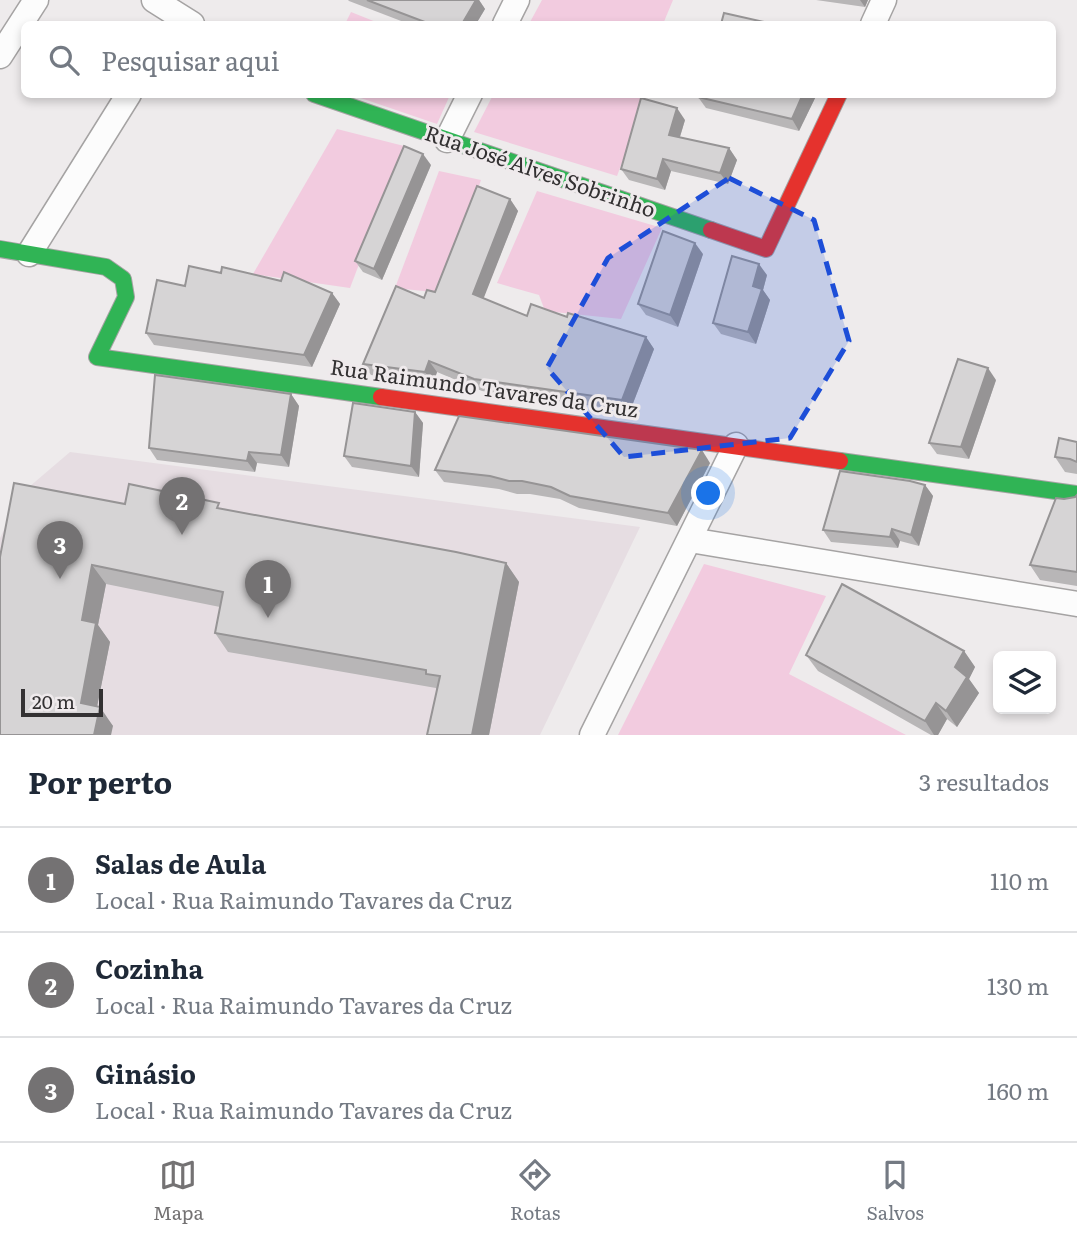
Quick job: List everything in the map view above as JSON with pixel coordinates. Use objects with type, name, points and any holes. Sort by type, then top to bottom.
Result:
[{"type":"street","points":[[22,21],[36,0]]},
{"type":"street","points":[[154,0],[182,16]]},
{"type":"street","points":[[506,21],[517,0]]},
{"type":"street","points":[[874,21],[884,0]]},
{"type":"street","points":[[0,56],[21,23]]},
{"type":"street","points":[[29,254],[126,98]]},
{"type":"street","name":"Rua José Alves Sobrinho","points":[[326,98],[766,249],[837,98]]},
{"type":"street","points":[[447,140],[468,98]]},
{"type":"street","name":"Rua Raimundo Tavares da Cruz","points":[[0,249],[106,267],[123,279],[126,297],[97,357],[1077,494]]},
{"type":"street","points":[[592,735],[736,445]]},
{"type":"street","points":[[690,540],[1077,604]]},
{"type":"highlighted area","points":[[729,178],[814,220],[849,341],[790,438],[624,457],[547,368],[608,258]]},
{"type":"shaded area","points":[[542,0],[673,0],[664,21],[531,21]]},
{"type":"shaded area","points":[[351,12],[374,21],[346,21]]},
{"type":"shaded area","points":[[361,98],[449,98],[437,124]]},
{"type":"shaded area","points":[[491,98],[646,98],[617,176],[474,132]]},
{"type":"shaded area","points":[[337,129],[404,146],[350,288],[253,274]]},
{"type":"shaded area","points":[[439,171],[481,180],[442,293],[395,288]]},
{"type":"shaded area","points":[[537,191],[662,228],[621,319],[545,311],[539,295],[497,283]]},
{"type":"shaded area","points":[[70,452],[640,527],[540,735],[0,735],[0,538],[22,493]]},
{"type":"shaded area","points":[[704,564],[826,596],[789,674],[906,735],[618,735]]},
{"type":"building","points":[[367,0],[476,0],[464,21],[422,21]]},
{"type":"building","points":[[724,13],[760,21],[722,21]]},
{"type":"building","points":[[641,98],[677,108],[669,135],[729,148],[720,173],[663,159],[657,179],[621,169]]},
{"type":"building","points":[[702,98],[801,98],[792,119]]},
{"type":"building","points":[[404,146],[423,154],[374,269],[355,261]]},
{"type":"building","points":[[477,186],[510,199],[473,294],[527,316],[531,304],[567,317],[568,313],[646,337],[622,400],[474,379],[429,361],[425,372],[363,364],[396,286],[424,298],[427,290],[435,292]]},
{"type":"building","points":[[663,231],[695,243],[670,315],[638,304]]},
{"type":"building","points":[[732,256],[759,264],[753,286],[762,289],[748,332],[713,323]]},
{"type":"building","points":[[189,266],[221,273],[222,267],[281,281],[284,272],[332,293],[304,355],[146,333],[157,280],[185,286]]},
{"type":"building","points":[[958,359],[988,368],[961,447],[929,443]]},
{"type":"building","points":[[155,375],[291,394],[281,455],[249,452],[247,461],[149,448]]},
{"type":"building","points":[[353,403],[415,412],[411,466],[344,456]]},
{"type":"building","points":[[459,416],[702,450],[668,513],[570,496],[551,487],[522,481],[435,470]]},
{"type":"building","points":[[1059,438],[1077,442],[1077,462],[1055,457]]},
{"type":"building","points":[[840,471],[925,485],[911,535],[892,529],[890,537],[823,530]]},
{"type":"building","points":[[14,483],[125,504],[129,484],[219,503],[217,508],[506,563],[472,735],[427,735],[440,676],[426,674],[426,670],[215,633],[223,592],[92,565],[82,620],[96,623],[81,703],[100,707],[94,735],[0,735],[0,557]]},
{"type":"building","points":[[1077,495],[1077,572],[1030,565],[1056,498],[1064,499]]},
{"type":"building","points":[[842,584],[964,651],[955,667],[967,677],[946,711],[936,703],[925,721],[806,655]]},
{"type":"traffic: fast","points":[[326,98],[711,230]]},
{"type":"traffic: fast","points":[[0,249],[106,267],[123,279],[126,297],[97,357],[381,397]]},
{"type":"traffic: fast","points":[[840,461],[1077,494]]},
{"type":"traffic: jam","points":[[711,230],[766,249],[837,98]]},
{"type":"traffic: jam","points":[[381,397],[840,461]]},
{"type":"place","name":"Cozinha","points":[[182,535]]},
{"type":"place","name":"Ginásio","points":[[60,579]]},
{"type":"place","name":"Salas de Aula","points":[[268,618]]}]
